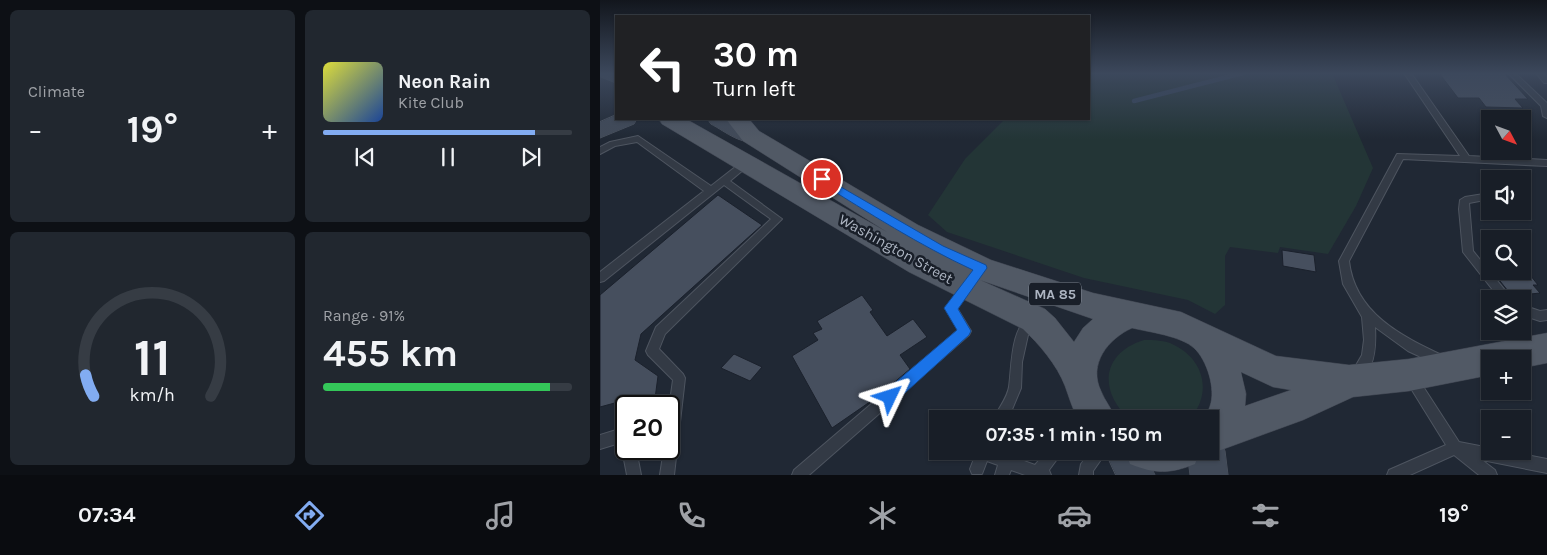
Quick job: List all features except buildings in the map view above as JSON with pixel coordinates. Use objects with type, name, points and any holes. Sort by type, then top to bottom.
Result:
[{"type":"main road","points":[[600,114],[615,106]]},
{"type":"main road","points":[[600,131],[624,120]]},
{"type":"main road","name":"Washington Street","points":[[672,120],[919,264],[1181,326],[1273,371],[1349,381],[1409,375],[1481,362]]},
{"type":"main road","name":"Washington Street","points":[[722,120],[744,127],[908,232],[939,249],[975,278],[1034,320],[1044,328],[1087,406]]},
{"type":"main road","name":"Washington Street","points":[[1087,406],[1081,364],[1086,350],[1094,337],[1110,323],[1131,315]]},
{"type":"main road","name":"Washington Street","points":[[1206,339],[1216,351],[1223,366],[1228,389],[1226,412],[1219,424]]},
{"type":"main road","points":[[1531,351],[1547,348]]},
{"type":"main road","name":"Washington Street","points":[[1219,436],[1303,403],[1349,381]]},
{"type":"main road","points":[[1127,460],[1136,475]]},
{"type":"main road","points":[[1209,460],[1209,475]]},
{"type":"lane","points":[[1423,95],[1466,158]]},
{"type":"lane","points":[[1535,95],[1545,105],[1547,116]]},
{"type":"lane","points":[[600,151],[614,144],[638,139],[711,191]]},
{"type":"lane","points":[[1454,367],[1412,346],[1368,316],[1353,296],[1344,272],[1344,261],[1400,156],[1547,163]]},
{"type":"lane","points":[[600,278],[746,164]]},
{"type":"lane","points":[[676,395],[679,378],[652,351],[660,331],[777,219],[724,181]]},
{"type":"lane","points":[[1481,198],[1466,200],[1464,209],[1468,252],[1500,290]]},
{"type":"lane","points":[[799,475],[965,331],[950,308],[975,278]]},
{"type":"lane","points":[[1531,313],[1540,316],[1547,315]]},
{"type":"lane","points":[[1349,381],[1365,367],[1370,345],[1368,316]]},
{"type":"lane","points":[[1006,410],[1015,388],[1016,362],[1023,333],[1034,320]]},
{"type":"lane","points":[[1409,375],[1455,448],[1490,475]]},
{"type":"lane","points":[[600,442],[615,438]]},
{"type":"lane","points":[[1394,475],[1455,448],[1547,466]]},
{"type":"lane","points":[[631,460],[634,475]]},
{"type":"lane","points":[[667,475],[668,460]]},
{"type":"lane","points":[[977,470],[980,460]]},
{"type":"lane","points":[[994,460],[1004,468],[1039,474],[1049,460]]},
{"type":"lane","points":[[1086,475],[1086,469],[1093,460]]},
{"type":"shaded area","points":[[1090,95],[1342,95],[1373,168],[1356,206],[1328,254],[1280,247],[1278,253],[1230,247],[1225,256],[1225,305],[1215,314],[1188,300],[1084,278],[947,232],[928,215],[965,159],[1004,120],[1090,120]]},
{"type":"shaded area","points":[[1144,340],[1163,341],[1171,343],[1193,359],[1202,378],[1203,389],[1196,410],[1121,410],[1112,396],[1109,374],[1113,363],[1130,346]]},
{"type":"waterway","points":[[1134,101],[1157,95]]},
{"type":"route","points":[[822,179],[908,232],[939,249],[981,268],[950,308],[965,331],[890,397]]}]
